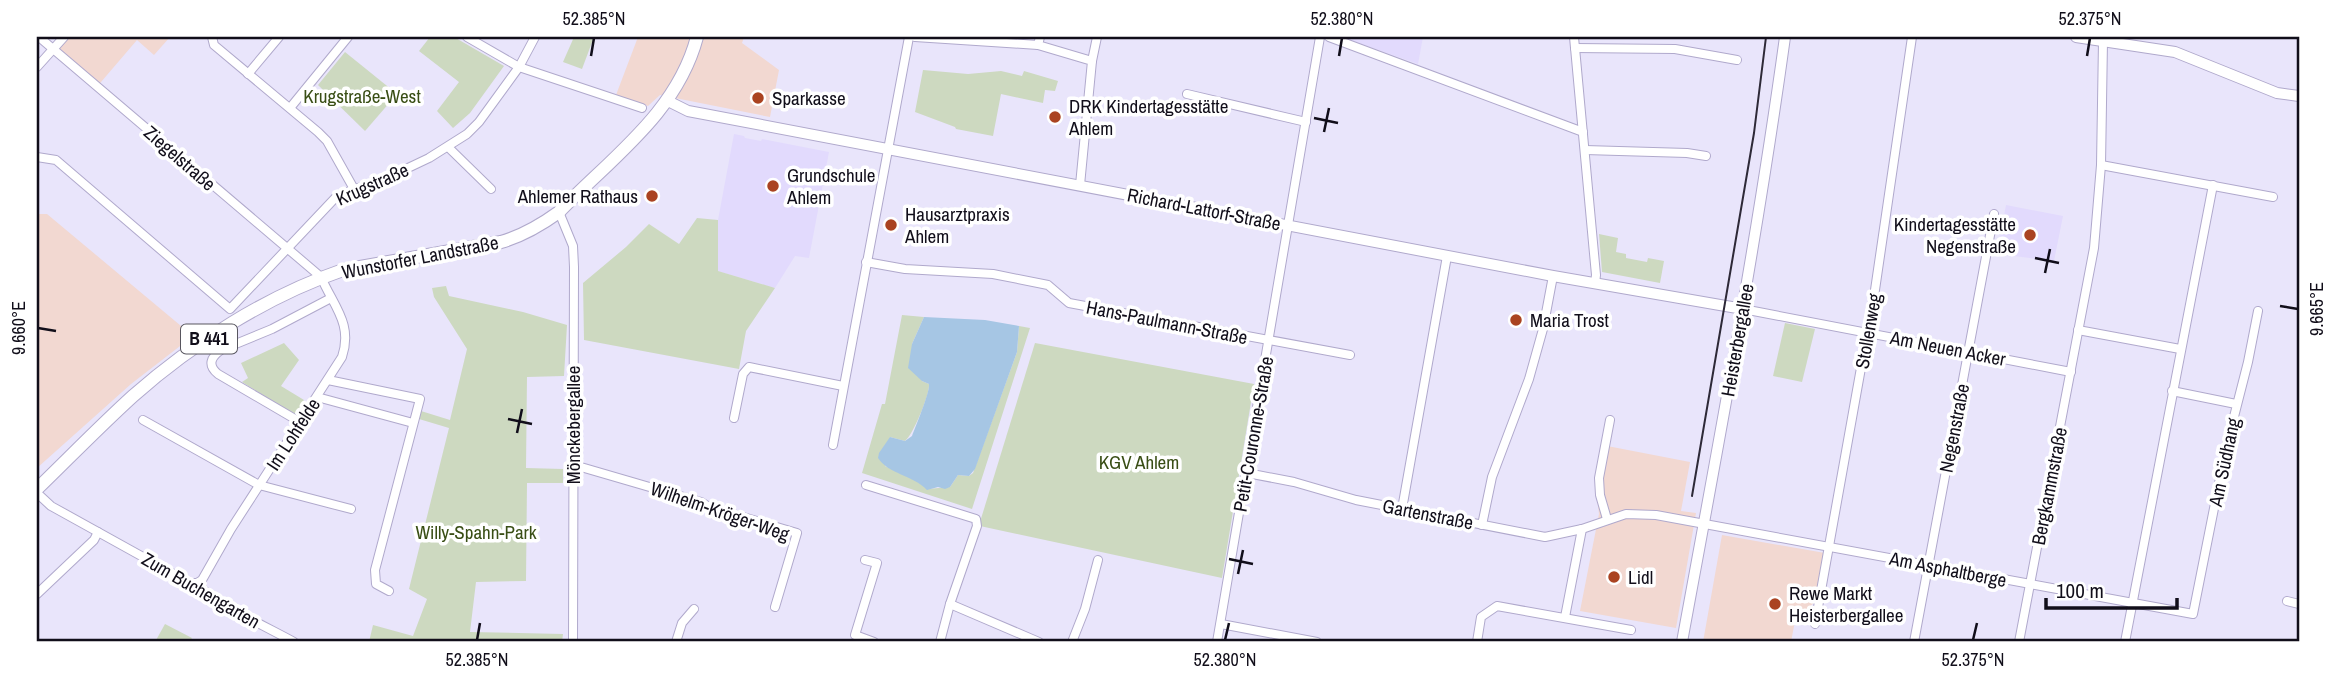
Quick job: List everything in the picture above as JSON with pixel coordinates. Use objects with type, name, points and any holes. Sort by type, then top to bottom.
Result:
[{"type":"main road","name":"Wunstorfer Landstraße","points":[[37,491],[134,396],[174,364],[260,307],[321,277],[379,262],[501,242],[542,224],[559,212],[636,136],[668,100],[687,66],[698,37]]},
{"type":"street","name":"Ziegelstraße","points":[[39,37],[321,277]]},
{"type":"street","points":[[37,67],[64,37]]},
{"type":"street","points":[[212,37],[214,45],[327,141],[354,189]]},
{"type":"street","points":[[248,74],[279,37]]},
{"type":"street","points":[[290,108],[348,37]]},
{"type":"street","points":[[467,37],[519,67],[642,108]]},
{"type":"street","name":"Krugstraße","points":[[37,157],[56,160],[230,309],[337,196],[389,177],[448,147],[467,134],[479,122],[519,67],[535,37]]},
{"type":"street","points":[[833,445],[909,37]]},
{"type":"street","points":[[915,37],[1039,41],[1092,61]]},
{"type":"street","points":[[1080,185],[1092,61],[1097,37]]},
{"type":"street","name":"Petit-Couronne-Straße","points":[[1217,642],[1320,37]]},
{"type":"street","points":[[1329,37],[1583,132]]},
{"type":"street","points":[[1574,37],[1595,283]]},
{"type":"street","name":"Heisterbergallee","points":[[1682,642],[1770,152],[1785,37]]},
{"type":"street","name":"Stollenweg","points":[[1815,624],[1868,333],[1912,37]]},
{"type":"street","points":[[2076,37],[2175,51],[2277,93],[2299,96]]},
{"type":"street","name":"Bergkammstraße","points":[[2018,642],[2094,248],[2101,165],[2104,41]]},
{"type":"street","points":[[1575,48],[1675,49],[1737,60]]},
{"type":"street","points":[[1187,94],[1306,122]]},
{"type":"street","name":"Richard-Lattorf-Straße","points":[[668,100],[688,111],[1553,276],[1742,309]]},
{"type":"street","points":[[448,147],[491,189]]},
{"type":"street","points":[[1585,150],[1688,153],[1706,156]]},
{"type":"street","points":[[2101,165],[2273,197]]},
{"type":"street","points":[[2125,642],[2213,185]]},
{"type":"street","name":"Mönckebergallee","points":[[559,212],[573,246],[573,642]]},
{"type":"street","name":"Negenstraße","points":[[1913,642],[1994,214]]},
{"type":"street","points":[[1402,509],[1447,256]]},
{"type":"street","name":"Hans-Paulmann-Straße","points":[[866,262],[905,269],[993,274],[1048,285],[1069,303],[1350,355]]},
{"type":"street","points":[[1482,525],[1492,477],[1529,379],[1543,329],[1553,276]]},
{"type":"street","name":"Im Lohfelde","points":[[197,583],[202,580],[259,485],[342,357],[346,331],[321,277]]},
{"type":"street","points":[[300,422],[218,374],[211,367],[211,362],[214,355],[221,350],[272,329],[331,299]]},
{"type":"street","name":"Am Neuen Acker","points":[[1742,309],[2071,372]]},
{"type":"street","name":"Am Südhang","points":[[2193,614],[2258,311]]},
{"type":"street","points":[[2078,330],[2180,349]]},
{"type":"street","points":[[734,418],[743,374],[749,367],[844,386]]},
{"type":"street","points":[[328,380],[420,400],[375,570],[376,584],[389,591]]},
{"type":"street","points":[[2172,391],[2236,404]]},
{"type":"street","points":[[317,397],[413,423]]},
{"type":"street","points":[[143,420],[259,485],[351,509]]},
{"type":"street","points":[[1607,519],[1600,495],[1599,478],[1609,420]]},
{"type":"street","name":"Wilhelm-Kröger-Weg","points":[[574,466],[797,533],[775,607]]},
{"type":"street","name":"Gartenstraße","points":[[1247,473],[1294,482],[1356,500],[1545,537],[1582,529],[1626,514],[1645,513],[1703,524]]},
{"type":"street","points":[[866,485],[976,519],[977,526],[940,642]]},
{"type":"street","name":"Zum Buchengarten","points":[[37,491],[51,506],[190,583],[197,583],[215,599],[294,642]]},
{"type":"street","name":"Am Asphaltberge","points":[[1703,524],[2193,614]]},
{"type":"street","points":[[1564,617],[1582,529]]},
{"type":"street","points":[[37,594],[94,540],[98,532]]},
{"type":"street","points":[[864,559],[877,563],[855,635],[874,642]]},
{"type":"street","points":[[1072,642],[1085,609],[1098,560]]},
{"type":"street","points":[[2287,601],[2299,604]]},
{"type":"street","points":[[950,604],[1039,642]]},
{"type":"street","points":[[1476,642],[1481,617],[1497,606],[1631,630]]},
{"type":"street","points":[[676,642],[682,623],[694,609]]},
{"type":"street","points":[[1221,624],[1317,642]]},
{"type":"shaded area","points":[[64,37],[170,37],[154,55],[137,40],[95,89],[58,49]]},
{"type":"shaded area","points":[[638,37],[744,37],[742,43],[779,70],[770,117],[660,95],[648,106],[616,95]]},
{"type":"shaded area","points":[[1342,37],[1423,37],[1418,64]]},
{"type":"shaded area","name":"Grundschule Ahlem","points":[[734,134],[829,152],[809,258],[795,256],[775,288],[717,271],[718,220]]},
{"type":"shaded area","name":"Kindertagesstätte Negenstraße","points":[[2006,205],[2063,216],[2054,261],[1997,254]]},
{"type":"shaded area","points":[[37,214],[47,214],[193,336],[131,384],[37,468]]},
{"type":"shaded area","points":[[1602,445],[1690,462],[1681,511],[1696,513],[1676,628],[1580,611],[1599,514],[1595,479]]},
{"type":"shaded area","points":[[1722,535],[1825,553],[1818,599],[1795,621],[1791,642],[1703,642]]},
{"type":"green space","points":[[430,37],[454,37],[504,66],[470,113],[453,128],[437,111],[459,82],[419,51]]},
{"type":"green space","points":[[574,37],[594,37],[582,69],[563,62]]},
{"type":"green space","name":"Krugstraße-West","points":[[345,52],[397,94],[365,131],[318,85]]},
{"type":"green space","points":[[923,70],[968,74],[1001,71],[1022,76],[1024,71],[1058,81],[1055,91],[1045,90],[1043,103],[1001,94],[993,136],[956,129],[915,112]]},
{"type":"green space","points":[[697,218],[718,220],[718,271],[775,288],[746,331],[739,369],[584,340],[583,283],[649,224],[679,244]]},
{"type":"green space","points":[[1599,234],[1618,238],[1616,252],[1626,254],[1626,258],[1647,262],[1648,258],[1664,261],[1660,283],[1602,272]]},
{"type":"green space","name":"Willy-Spahn-Park","points":[[446,286],[449,296],[523,312],[567,325],[564,376],[527,377],[526,468],[563,469],[563,483],[527,483],[526,581],[476,582],[470,632],[563,634],[562,642],[369,642],[373,625],[413,636],[427,599],[409,589],[449,428],[419,419],[421,411],[450,420],[467,349],[434,297],[432,288]]},
{"type":"green space","points":[[902,315],[924,317],[912,344],[922,381],[929,384],[929,389],[920,414],[905,441],[890,437],[885,466],[919,482],[927,489],[950,487],[958,475],[969,476],[973,473],[1017,352],[1019,326],[1030,328],[972,509],[862,473],[882,404],[885,404]]},
{"type":"green space","points":[[1785,323],[1815,329],[1802,382],[1773,376]]},
{"type":"green space","points":[[284,343],[299,360],[281,386],[304,400],[295,415],[242,382],[248,378],[241,363]]},
{"type":"green space","name":"KGV Ahlem","points":[[1035,343],[1254,384],[1222,578],[980,526]]},
{"type":"green space","points":[[165,624],[192,638],[189,642],[155,642]]},
{"type":"water","points":[[924,317],[985,320],[1019,326],[1017,352],[975,469],[969,476],[958,475],[950,487],[945,489],[938,487],[927,490],[888,468],[878,458],[890,437],[905,441],[912,436],[925,401],[929,384],[908,368],[912,344]]},
{"type":"tram line","points":[[1692,496],[1754,133],[1766,37]]},
{"type":"place","name":"Sparkasse","points":[[758,98]]},
{"type":"place","name":"DRK Kindertagesstätte Ahlem","points":[[1055,117]]},
{"type":"place","name":"Grundschule Ahlem","points":[[773,186]]},
{"type":"place","name":"Ahlemer Rathaus","points":[[652,196]]},
{"type":"place","name":"Hausarztpraxis Ahlem","points":[[891,225]]},
{"type":"place","name":"Kindertagesstätte Negenstraße","points":[[2030,235]]},
{"type":"place","name":"Maria Trost","points":[[1516,320]]},
{"type":"place","name":"Lidl","points":[[1614,577]]},
{"type":"place","name":"Rewe Markt Heisterbergallee","points":[[1775,604]]}]
